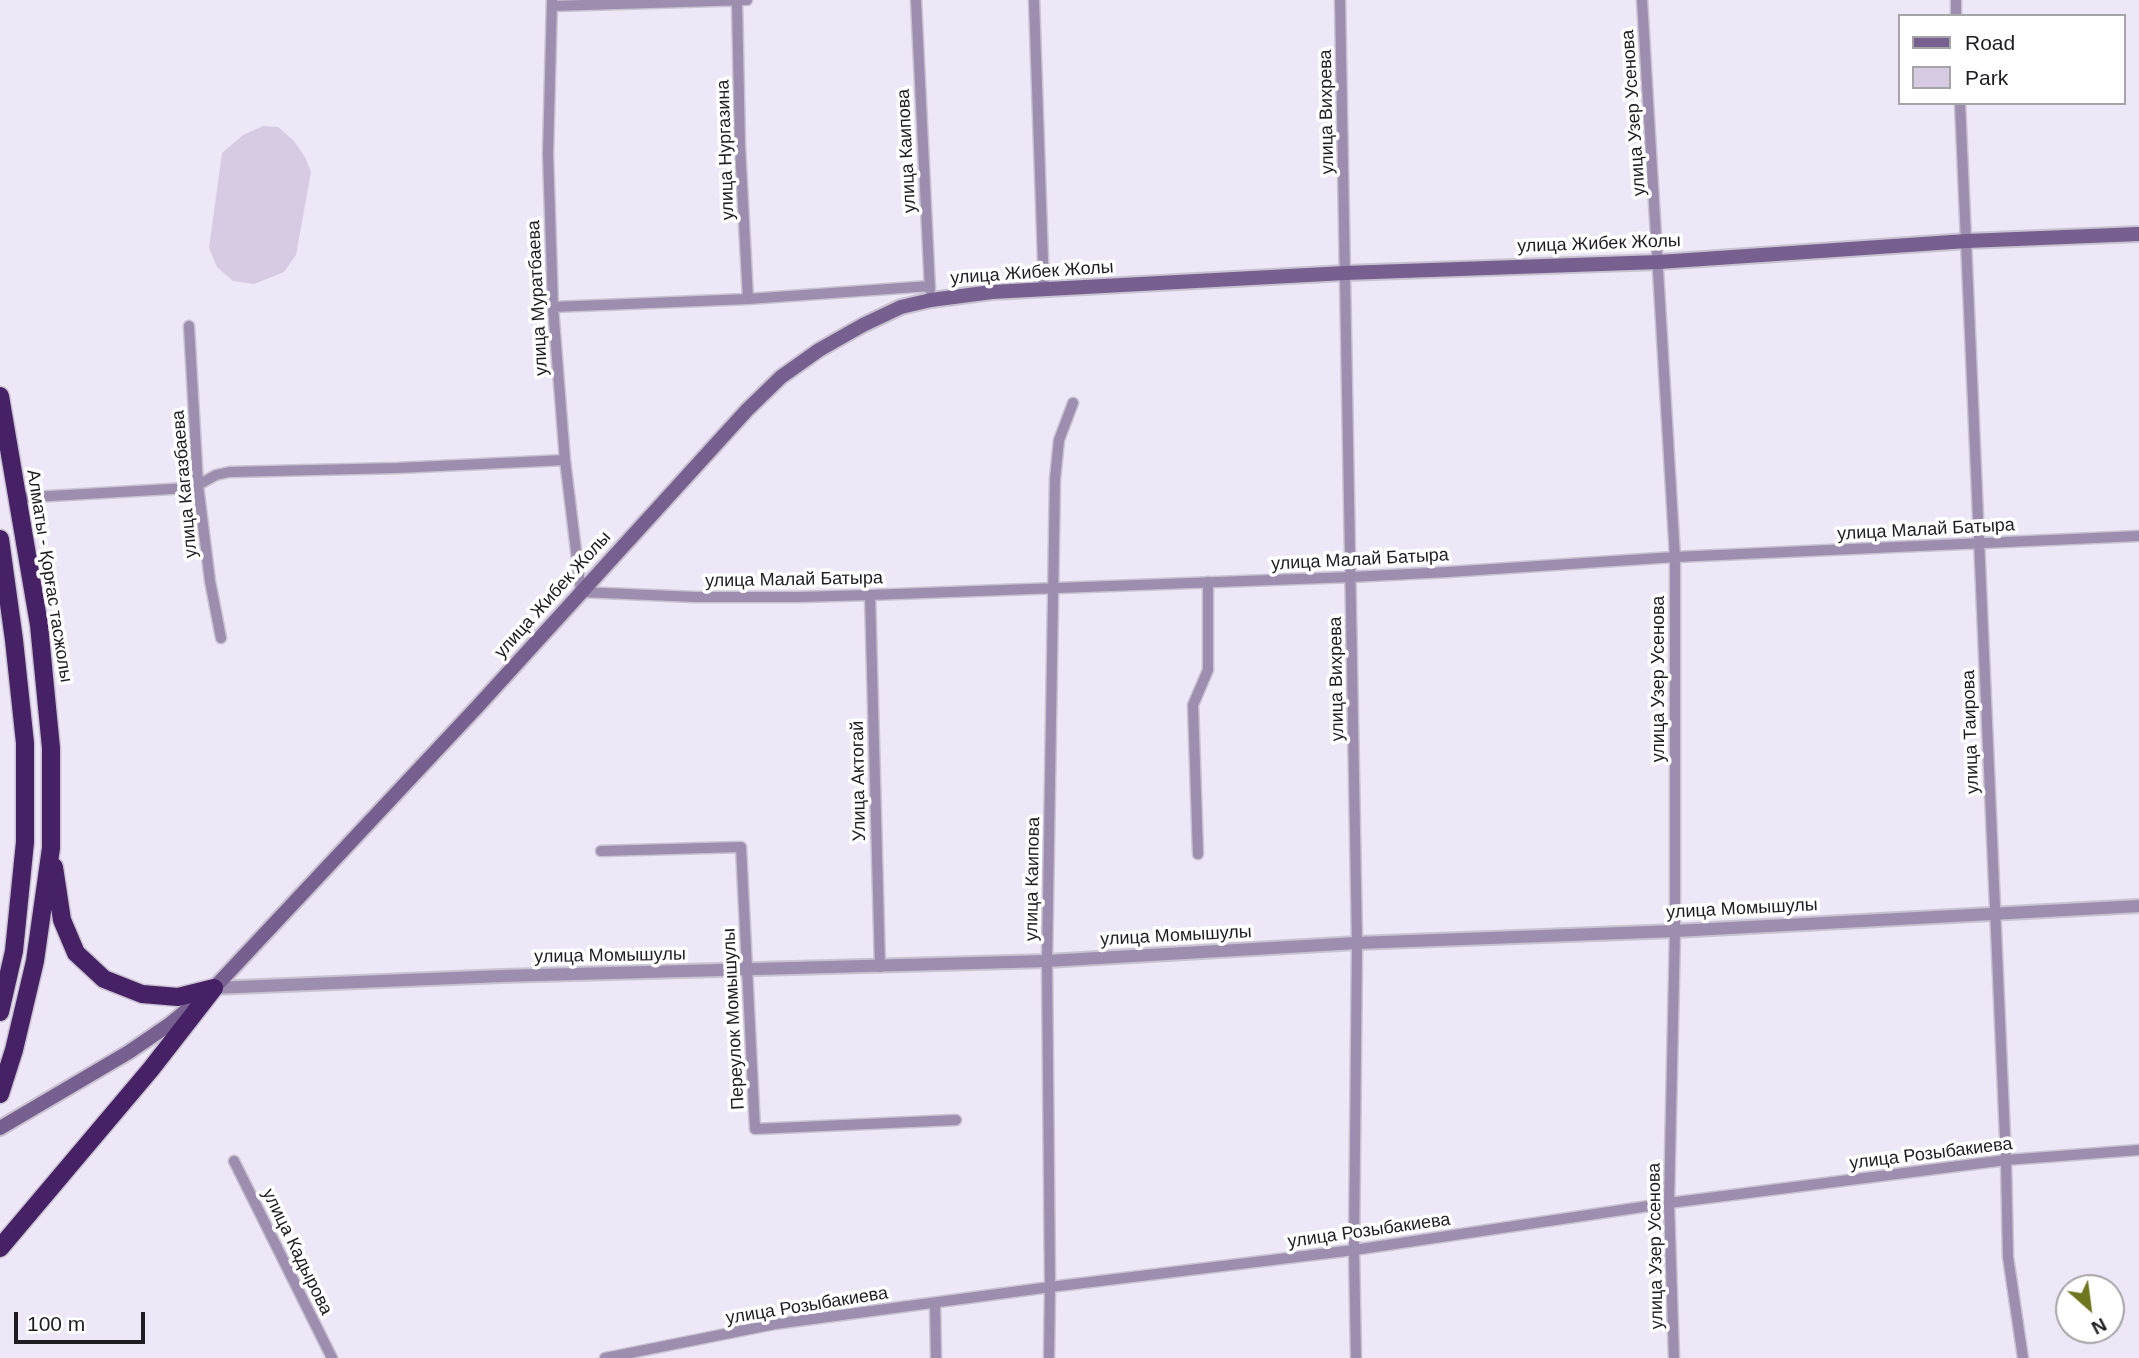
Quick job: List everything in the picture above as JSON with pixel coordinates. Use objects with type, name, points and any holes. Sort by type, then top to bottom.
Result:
[{"type":"highway","name":"Алматы - Қорғас тасжолы","points":[[0,396],[39,625],[51,748],[51,848],[35,961],[14,1050],[0,1094]]},
{"type":"highway","points":[[0,539],[25,743],[25,842],[14,951],[0,1012]]},
{"type":"highway","points":[[51,848],[62,920],[76,953],[104,979],[142,994],[178,997],[214,988]]},
{"type":"highway","points":[[0,1248],[151,1069],[214,988]]},
{"type":"main road","name":"улица Жибек Жолы","points":[[0,1128],[129,1052],[170,1024],[214,988],[478,706],[747,410],[781,377],[819,350],[863,325],[930,293],[1044,290],[1345,273],[1659,262],[1967,241],[2139,234]]},
{"type":"street","points":[[552,3],[747,0]]},
{"type":"street","name":"улица Каипова","points":[[916,0],[930,293]]},
{"type":"street","points":[[1034,0],[1044,290]]},
{"type":"street","name":"улица Вихрева","points":[[1340,0],[1357,943],[1354,1251],[1356,1358]]},
{"type":"street","name":"улица Узер Усенова","points":[[1642,0],[1675,556],[1675,931],[1669,1203],[1674,1358]]},
{"type":"street","name":"улица Нургазина","points":[[737,1],[740,146],[748,299]]},
{"type":"street","name":"улица Муратбаева","points":[[552,3],[548,154],[553,307],[565,460],[581,592]]},
{"type":"street","name":"улица Таирова","points":[[1960,105],[2008,1257],[2023,1358]]},
{"type":"street","points":[[553,307],[930,293]]},
{"type":"street","name":"улица Кагазбаева","points":[[189,326],[198,485],[210,581],[221,638]]},
{"type":"street","name":"улица Каипова","points":[[1049,1358],[1047,961],[1055,480],[1059,440],[1073,403]]},
{"type":"street","points":[[16,498],[188,488],[229,472],[565,460]]},
{"type":"street","name":"улица Малай Батыра","points":[[581,592],[695,597],[870,595],[1351,577],[1675,556],[2139,536]]},
{"type":"street","points":[[1198,854],[1193,705],[1208,670],[1208,582]]},
{"type":"street","name":"Улица Актогай","points":[[870,595],[880,967]]},
{"type":"street","name":"Переулок Момышулы","points":[[601,850],[741,847],[755,1129],[956,1120]]},
{"type":"street","name":"улица Момышулы","points":[[214,988],[502,976],[1047,961],[1357,943],[1675,931],[2139,906]]},
{"type":"street","name":"улица Розыбакиева","points":[[605,1358],[775,1324],[1050,1287],[1354,1251],[1669,1203],[2006,1160],[2139,1150]]},
{"type":"street","name":"улица Кадырова","points":[[234,1161],[332,1358]]},
{"type":"street","points":[[935,1303],[936,1358]]},
{"type":"green space","points":[[263,126],[278,127],[294,141],[311,172],[296,255],[284,272],[254,284],[233,281],[217,267],[209,248],[222,153],[243,135]]}]
